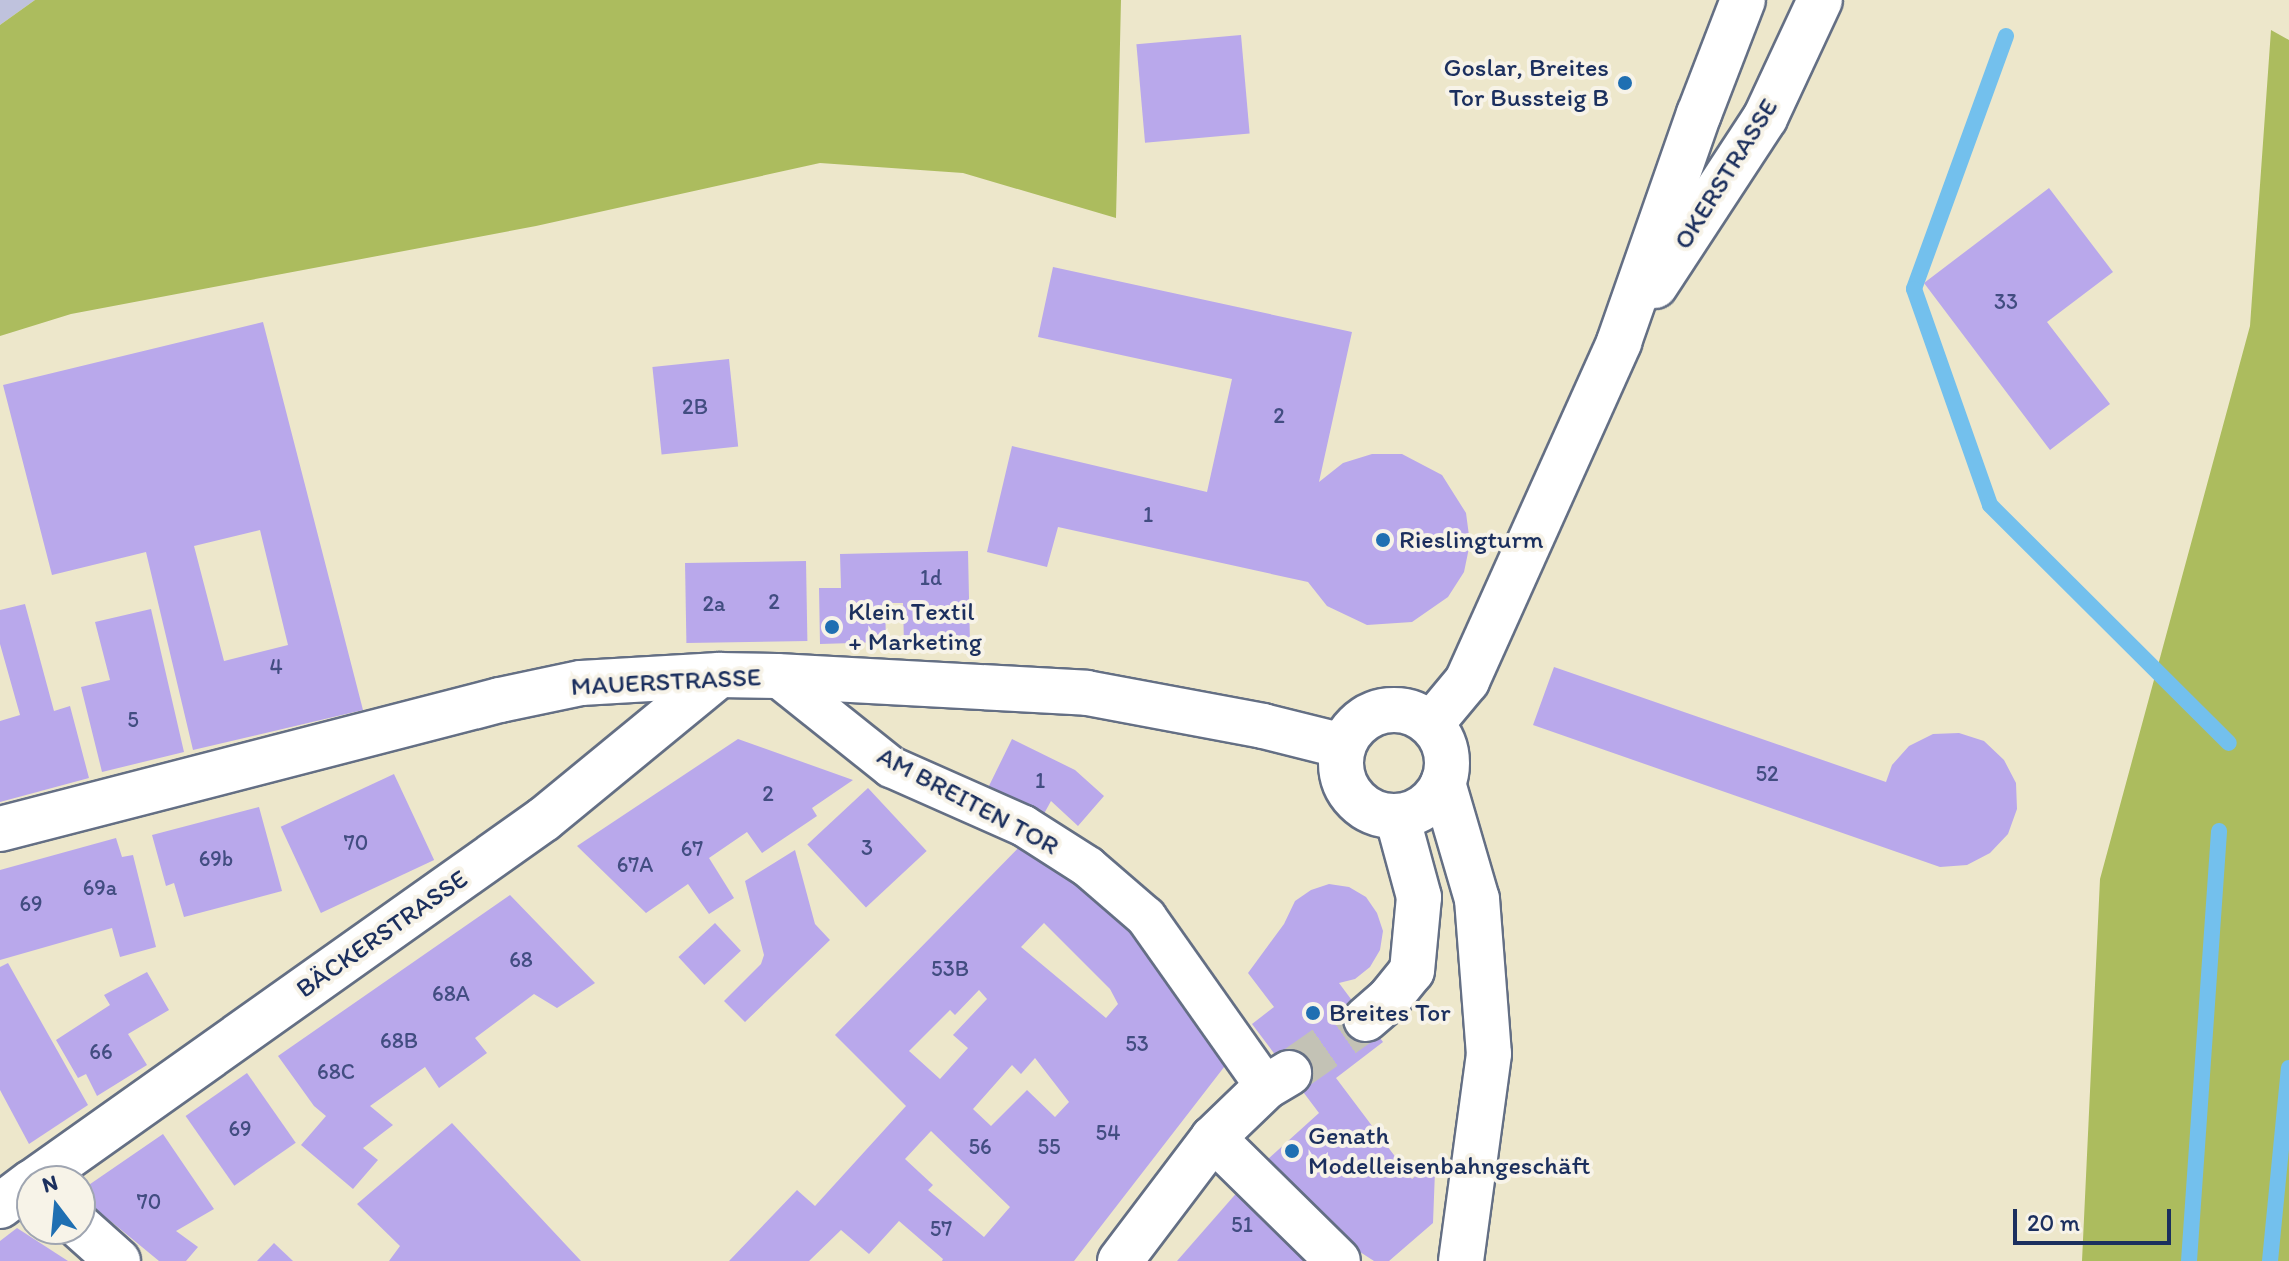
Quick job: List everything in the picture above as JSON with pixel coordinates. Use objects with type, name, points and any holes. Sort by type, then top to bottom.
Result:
[{"type":"street","name":"OKERSTRASSE","points":[[1432,723],[1467,681],[1619,342],[1699,114],[1743,0]]},
{"type":"street","name":"OKERSTRASSE","points":[[1619,342],[1765,118],[1820,0]]},
{"type":"street","name":"MAUERSTRASSE","points":[[0,829],[500,700],[581,683],[719,675],[777,676],[1087,693],[1263,726],[1343,746]]},
{"type":"street","name":"BÄCKERSTRASSE","points":[[57,1165],[544,819],[719,675]]},
{"type":"street","name":"AM BREITEN TOR","points":[[777,676],[891,767],[1024,826],[1088,867],[1146,917],[1278,1080]]},
{"type":"street","points":[[1385,711],[1414,713],[1432,723],[1443,743],[1448,764],[1443,783],[1425,806],[1397,816],[1370,812],[1350,797],[1342,774],[1343,746],[1358,726],[1385,711]]},
{"type":"street","points":[[1443,783],[1477,899],[1489,1054],[1461,1261]]},
{"type":"street","points":[[1366,1019],[1389,999],[1412,971],[1419,897],[1397,816]]},
{"type":"street","points":[[1120,1261],[1213,1138],[1278,1080]]},
{"type":"street","points":[[1213,1138],[1338,1261]]},
{"type":"street","points":[[96,1241],[118,1261]]},
{"type":"shaded area","points":[[0,0],[35,0],[0,25]]},
{"type":"green space","points":[[35,0],[1121,0],[1116,218],[963,173],[820,163],[536,226],[71,314],[0,336],[0,25]]},
{"type":"green space","points":[[2271,30],[2289,40],[2289,1261],[2082,1261],[2100,879],[2250,326]]},
{"type":"building","points":[[1241,35],[1250,134],[1145,143],[1136,44]]},
{"type":"building","points":[[2049,188],[2113,272],[2047,322],[2110,404],[2050,450],[1924,283]]},
{"type":"building","points":[[1053,267],[1352,332],[1319,482],[1343,463],[1372,454],[1402,454],[1442,475],[1466,513],[1470,543],[1464,572],[1448,597],[1412,622],[1367,625],[1327,606],[1308,582],[1058,527],[1047,567],[987,552],[1012,446],[1207,492],[1232,379],[1038,337]]},
{"type":"building","points":[[263,322],[363,710],[193,750],[146,552],[52,575],[3,385]],"holes":[[[260,530],[288,645],[224,661],[194,546]]]},
{"type":"building","points":[[729,359],[738,447],[662,455],[652,367]]},
{"type":"building","points":[[968,551],[970,644],[904,645],[903,603],[885,603],[886,642],[820,644],[819,588],[841,588],[840,554]]},
{"type":"building","points":[[806,561],[807,641],[686,643],[685,563]]},
{"type":"building","points":[[25,604],[54,711],[70,706],[89,778],[0,802],[0,721],[20,715],[0,644],[0,610]]},
{"type":"building","points":[[151,609],[184,752],[102,772],[81,687],[110,680],[95,622]]},
{"type":"building","points":[[1554,667],[1886,782],[1892,765],[1909,746],[1933,734],[1959,733],[1984,741],[2004,760],[2016,783],[2017,809],[2008,834],[1990,853],[1967,865],[1940,867],[1533,725]]},
{"type":"building","points":[[738,739],[853,780],[812,808],[817,816],[762,853],[747,832],[709,858],[734,898],[709,914],[688,884],[646,913],[577,846]]},
{"type":"building","points":[[1012,739],[1075,770],[1104,796],[1078,826],[1051,801],[1040,821],[986,792]]},
{"type":"building","points":[[394,774],[434,860],[321,913],[281,827]]},
{"type":"building","points":[[868,788],[927,851],[866,908],[807,845]]},
{"type":"building","points":[[259,807],[282,891],[184,917],[174,883],[166,886],[152,835]]},
{"type":"building","points":[[116,838],[122,857],[133,855],[156,947],[120,957],[112,928],[0,960],[0,870]]},
{"type":"building","points":[[1025,841],[1154,943],[1228,1062],[1074,1261],[942,1261],[899,1221],[869,1254],[841,1230],[809,1261],[729,1261],[797,1190],[815,1206],[906,1106],[835,1035]],"holes":[[[1044,923],[1110,989],[1118,1004],[1106,1018],[1021,947]],[[979,990],[987,999],[953,1035],[968,1048],[940,1079],[909,1051],[950,1010],[955,1015]],[[1035,1058],[1069,1102],[1055,1117],[1027,1090],[991,1126],[973,1109],[1012,1065],[1021,1074]],[[931,1131],[1010,1207],[984,1237],[928,1190],[933,1185],[905,1159]]]},
{"type":"building","points":[[795,850],[815,924],[830,940],[745,1022],[724,1001],[761,964],[764,955],[745,881]]},
{"type":"building","points":[[1329,884],[1349,887],[1366,897],[1377,913],[1383,931],[1380,950],[1370,967],[1355,979],[1339,983],[1383,1042],[1336,1078],[1412,1179],[1429,1164],[1435,1171],[1433,1223],[1389,1261],[1374,1261],[1343,1241],[1268,1159],[1319,1113],[1252,1024],[1274,1007],[1248,973],[1284,924],[1295,901],[1311,890]]},
{"type":"building","points":[[510,895],[595,983],[557,1008],[534,994],[475,1038],[487,1053],[439,1088],[425,1067],[370,1106],[393,1125],[363,1148],[378,1160],[353,1189],[301,1145],[326,1116],[314,1106],[278,1056]]},
{"type":"building","points":[[715,923],[741,951],[704,985],[678,957]]},
{"type":"building","points":[[8,963],[88,1105],[29,1144],[0,1090],[0,967]]},
{"type":"building","points":[[147,972],[169,1010],[128,1034],[147,1065],[97,1096],[86,1074],[78,1078],[56,1040],[110,1005],[104,995]]},
{"type":"building","points":[[247,1073],[296,1143],[234,1186],[186,1116]]},
{"type":"building","points":[[452,1123],[581,1261],[389,1261],[400,1246],[357,1204]]},
{"type":"building","points":[[163,1134],[214,1209],[176,1231],[198,1247],[186,1261],[159,1261],[96,1209],[96,1180]]},
{"type":"building","points":[[1240,1189],[1310,1261],[1177,1261]]},
{"type":"building","points":[[16,1229],[16,1245],[43,1245],[68,1261],[0,1261],[0,1241]]},
{"type":"building","points":[[274,1243],[293,1261],[257,1261]]},
{"type":"waterway","points":[[2006,36],[1914,289],[1990,505],[2229,743]]},
{"type":"waterway","points":[[2189,1261],[2219,831]]},
{"type":"waterway","points":[[2270,1261],[2289,1068]]},
{"type":"tunnel","points":[[1289,1073],[1366,1019]]},
{"type":"place","name":"Goslar, Breites Tor Bussteig B","points":[[1625,83]]},
{"type":"place","name":"Rieslingturm","points":[[1383,540]]},
{"type":"place","name":"Klein Textil + Marketing","points":[[832,627]]},
{"type":"place","name":"Breites Tor","points":[[1313,1013]]},
{"type":"place","name":"Genath Modelleisenbahngeschäft","points":[[1292,1151]]}]
